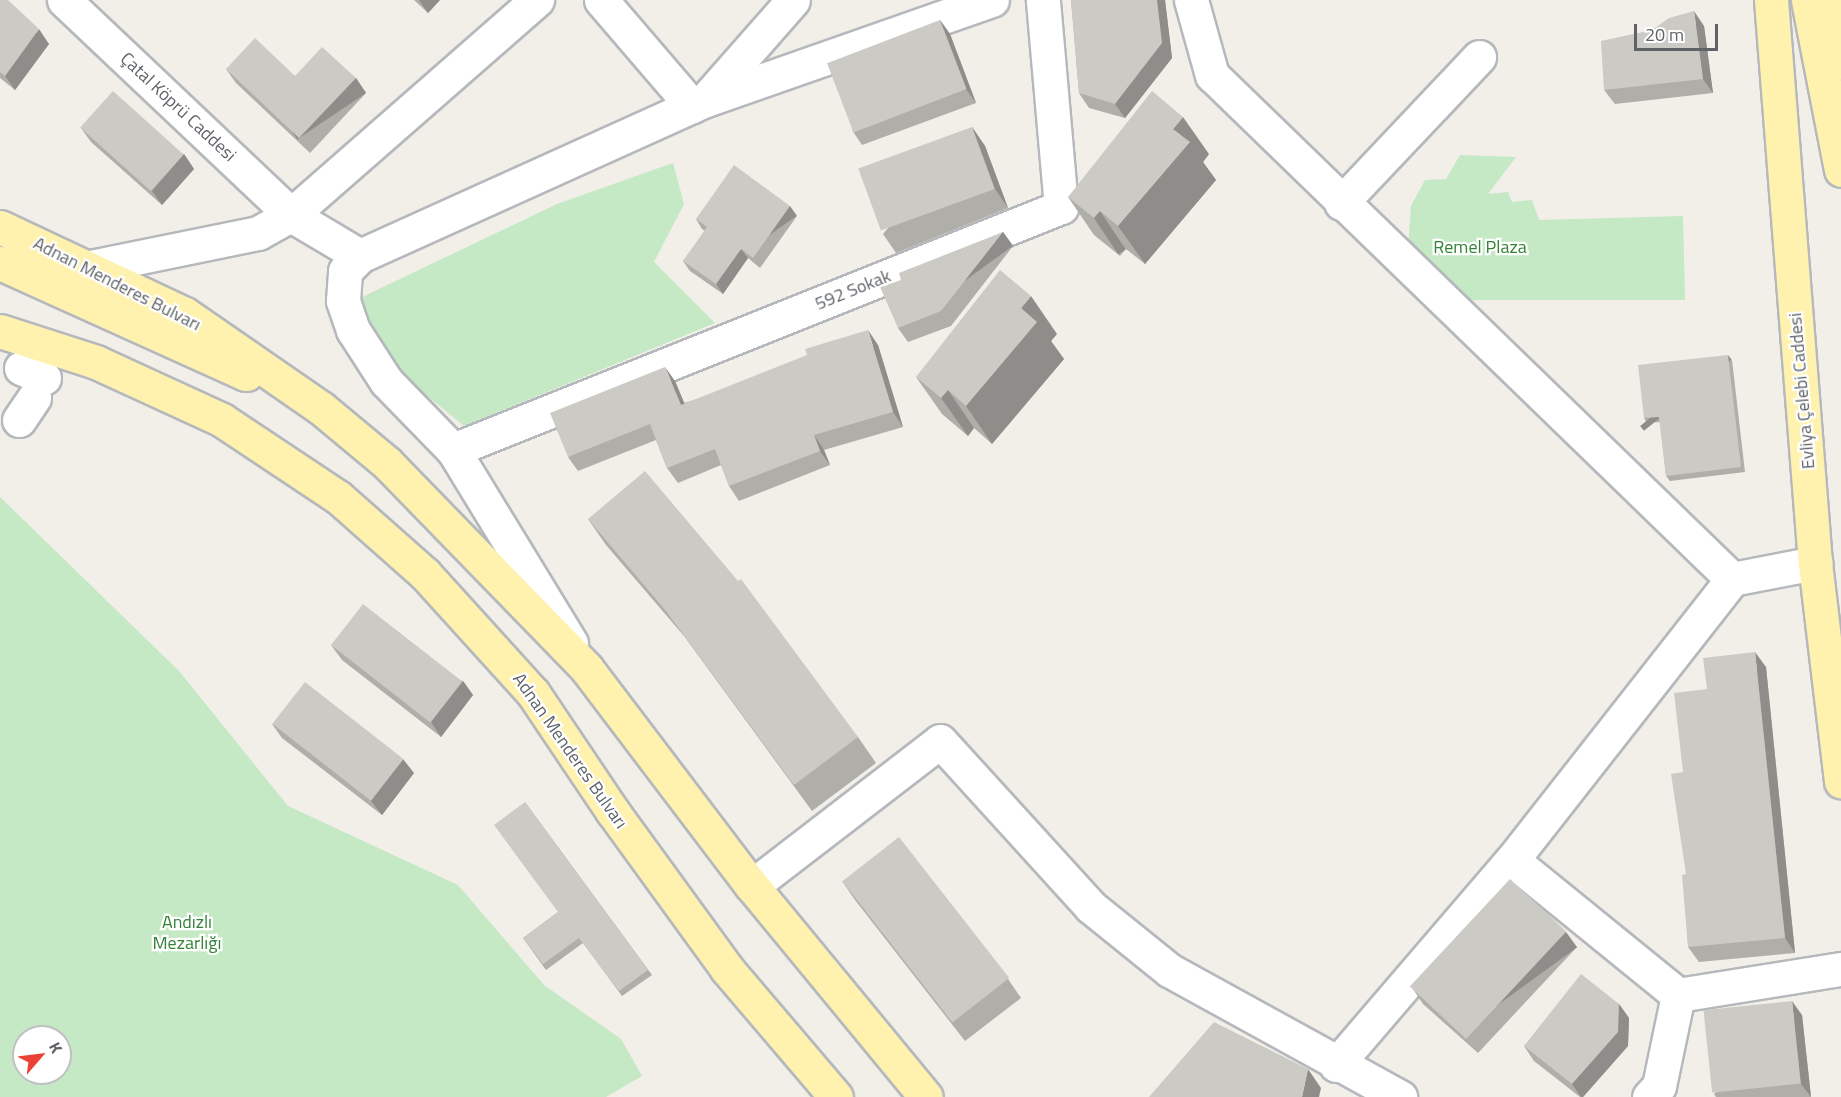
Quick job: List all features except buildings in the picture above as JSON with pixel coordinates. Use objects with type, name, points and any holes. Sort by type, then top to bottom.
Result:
[{"type":"main road","name":"Evliya Çelebi Caddesi","points":[[1771,0],[1815,563],[1841,781]]},
{"type":"main road","points":[[1808,0],[1841,170]]},
{"type":"main road","points":[[1834,0],[1841,107]]},
{"type":"main road","name":"Adnan Menderes Bulvarı","points":[[0,226],[184,314],[321,408],[387,464],[586,669],[753,886],[926,1097]]},
{"type":"main road","name":"Adnan Menderes Bulvarı","points":[[0,263],[321,408]]},
{"type":"main road","points":[[0,312],[96,362]]},
{"type":"main road","name":"Adnan Menderes Bulvarı","points":[[0,331],[96,362],[222,420],[338,497],[425,574],[533,693],[613,812],[727,969],[836,1097]]},
{"type":"street","name":"Çatal Köprü Caddesi","points":[[64,0],[291,215],[360,256]]},
{"type":"street","points":[[86,268],[258,233],[291,215],[537,0]]},
{"type":"street","points":[[601,0],[699,103]]},
{"type":"street","points":[[699,103],[793,0]]},
{"type":"street","points":[[586,669],[453,450],[386,381],[353,330],[342,301],[345,271],[360,256],[699,103],[992,0]]},
{"type":"street","name":"592 Sokak","points":[[453,450],[1061,207],[1043,0]]},
{"type":"street","points":[[1191,0],[1212,75],[1341,203],[1732,579]]},
{"type":"street","points":[[1341,203],[1479,57]]},
{"type":"street","points":[[1336,1065],[1512,860],[1732,579],[1815,563]]},
{"type":"street","points":[[753,886],[940,741],[1091,907],[1169,970],[1336,1065],[1400,1097]]},
{"type":"street","points":[[1512,860],[1678,996],[1841,969]]},
{"type":"street","points":[[1649,1097],[1659,1086],[1678,996]]},
{"type":"green space","name":"Remel Plaza","points":[[1460,155],[1516,157],[1488,194],[1508,192],[1512,202],[1532,200],[1539,220],[1683,216],[1685,300],[1457,300],[1408,249],[1411,206],[1425,180],[1446,179]]},
{"type":"green space","points":[[673,163],[684,204],[654,262],[715,323],[464,426],[403,376],[373,344],[358,299],[557,204]]},
{"type":"green space","name":"Andızlı Mezarlığı","points":[[0,497],[179,671],[288,806],[458,885],[544,985],[621,1039],[642,1076],[606,1097],[0,1097]]}]
